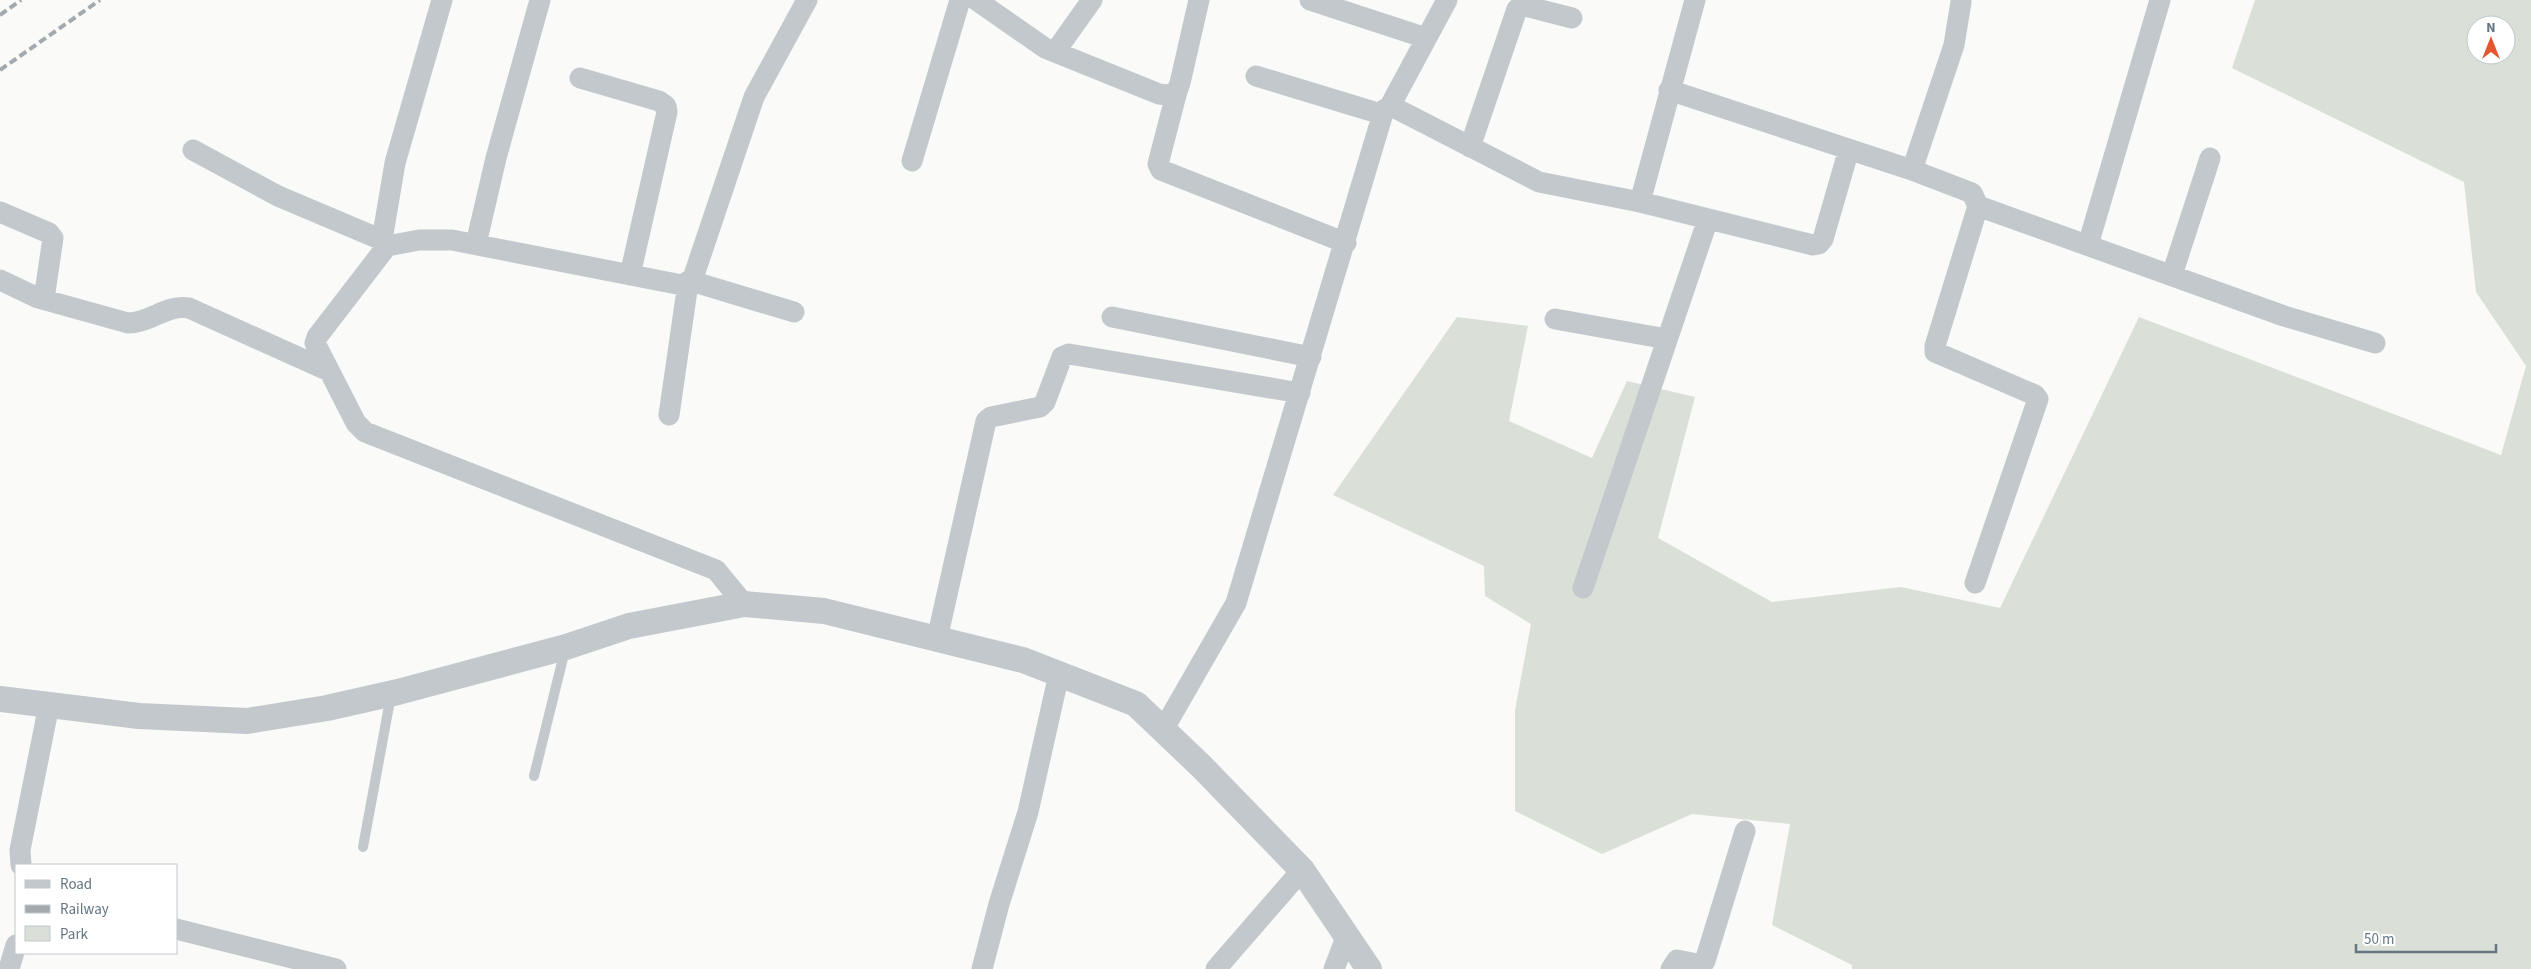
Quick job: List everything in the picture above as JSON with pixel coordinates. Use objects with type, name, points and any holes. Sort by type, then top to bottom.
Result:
[{"type":"street","points":[[442,0],[395,163],[384,243],[316,337],[316,348],[356,423],[365,432],[716,570],[744,604]]},
{"type":"street","points":[[476,244],[496,158],[540,0]]},
{"type":"street","points":[[669,415],[690,282],[754,97],[807,0]]},
{"type":"street","points":[[912,161],[960,0]]},
{"type":"street","points":[[976,0],[1046,48],[1160,94],[1177,92]]},
{"type":"street","points":[[1055,52],[1092,0]]},
{"type":"street","points":[[1200,0],[1158,164],[1161,170],[1346,243]]},
{"type":"street","points":[[1310,0],[1426,38]]},
{"type":"street","points":[[1163,730],[1236,603],[1386,110],[1447,0]]},
{"type":"street","points":[[1640,202],[1695,0]]},
{"type":"street","points":[[2088,245],[2160,0]]},
{"type":"street","points":[[1912,170],[1954,45],[1961,2]]},
{"type":"street","points":[[1470,147],[1517,8],[1525,6],[1572,18]]},
{"type":"street","points":[[1256,76],[1386,110],[1470,147],[1540,182],[1640,202],[1813,245],[1819,244],[1823,239],[1849,149]]},
{"type":"street","points":[[580,78],[659,101],[666,106],[667,112],[630,275]]},
{"type":"street","points":[[1669,90],[1912,170],[1972,193],[1978,206],[1935,346],[1935,352],[2035,395],[2038,399],[1975,583]]},
{"type":"street","points":[[193,150],[278,196],[384,243],[434,240],[476,244],[682,286],[690,282],[794,312]]},
{"type":"street","points":[[2172,275],[2210,158]]},
{"type":"street","points":[[1978,206],[2284,316],[2375,343]]},
{"type":"street","points":[[0,212],[49,233],[53,238],[44,299]]},
{"type":"street","points":[[1583,588],[1708,219]]},
{"type":"street","points":[[0,280],[44,299],[128,323],[137,323],[175,307],[189,308],[329,371]]},
{"type":"street","points":[[1112,317],[1311,357]]},
{"type":"street","points":[[1555,319],[1667,339]]},
{"type":"street","points":[[937,639],[986,421],[991,417],[1040,407],[1046,402],[1062,357],[1069,354],[1300,392]]},
{"type":"street","points":[[0,699],[139,716],[246,721],[327,708],[391,694],[566,647],[629,626],[744,604],[824,611],[1023,660],[1136,704],[1302,870],[1369,969]]},
{"type":"street","points":[[982,969],[998,904],[1028,812],[1059,674]]},
{"type":"street","points":[[21,864],[20,850],[49,705]]},
{"type":"street","points":[[1670,969],[1677,960],[1696,965],[1702,965],[1705,961],[1745,830]]},
{"type":"street","points":[[1216,969],[1302,870]]},
{"type":"street","points":[[178,930],[336,969]]},
{"type":"street","points":[[1334,969],[1347,935]]},
{"type":"street","points":[[8,969],[15,948]]},
{"type":"lane","points":[[534,776],[566,647]]},
{"type":"lane","points":[[363,847],[391,694]]},
{"type":"green space","points":[[2255,0],[2531,0],[2531,969],[1852,969],[1852,965],[1772,925],[1790,824],[1692,814],[1602,854],[1515,811],[1515,710],[1531,624],[1485,596],[1484,566],[1333,495],[1457,317],[1528,326],[1509,421],[1592,458],[1627,381],[1695,397],[1658,538],[1772,602],[1901,587],[2000,608],[2139,317],[2501,455],[2526,366],[2476,292],[2464,182],[2232,68]]},
{"type":"railway","points":[[0,15],[21,0]]},
{"type":"railway","points":[[0,70],[100,0]]}]
